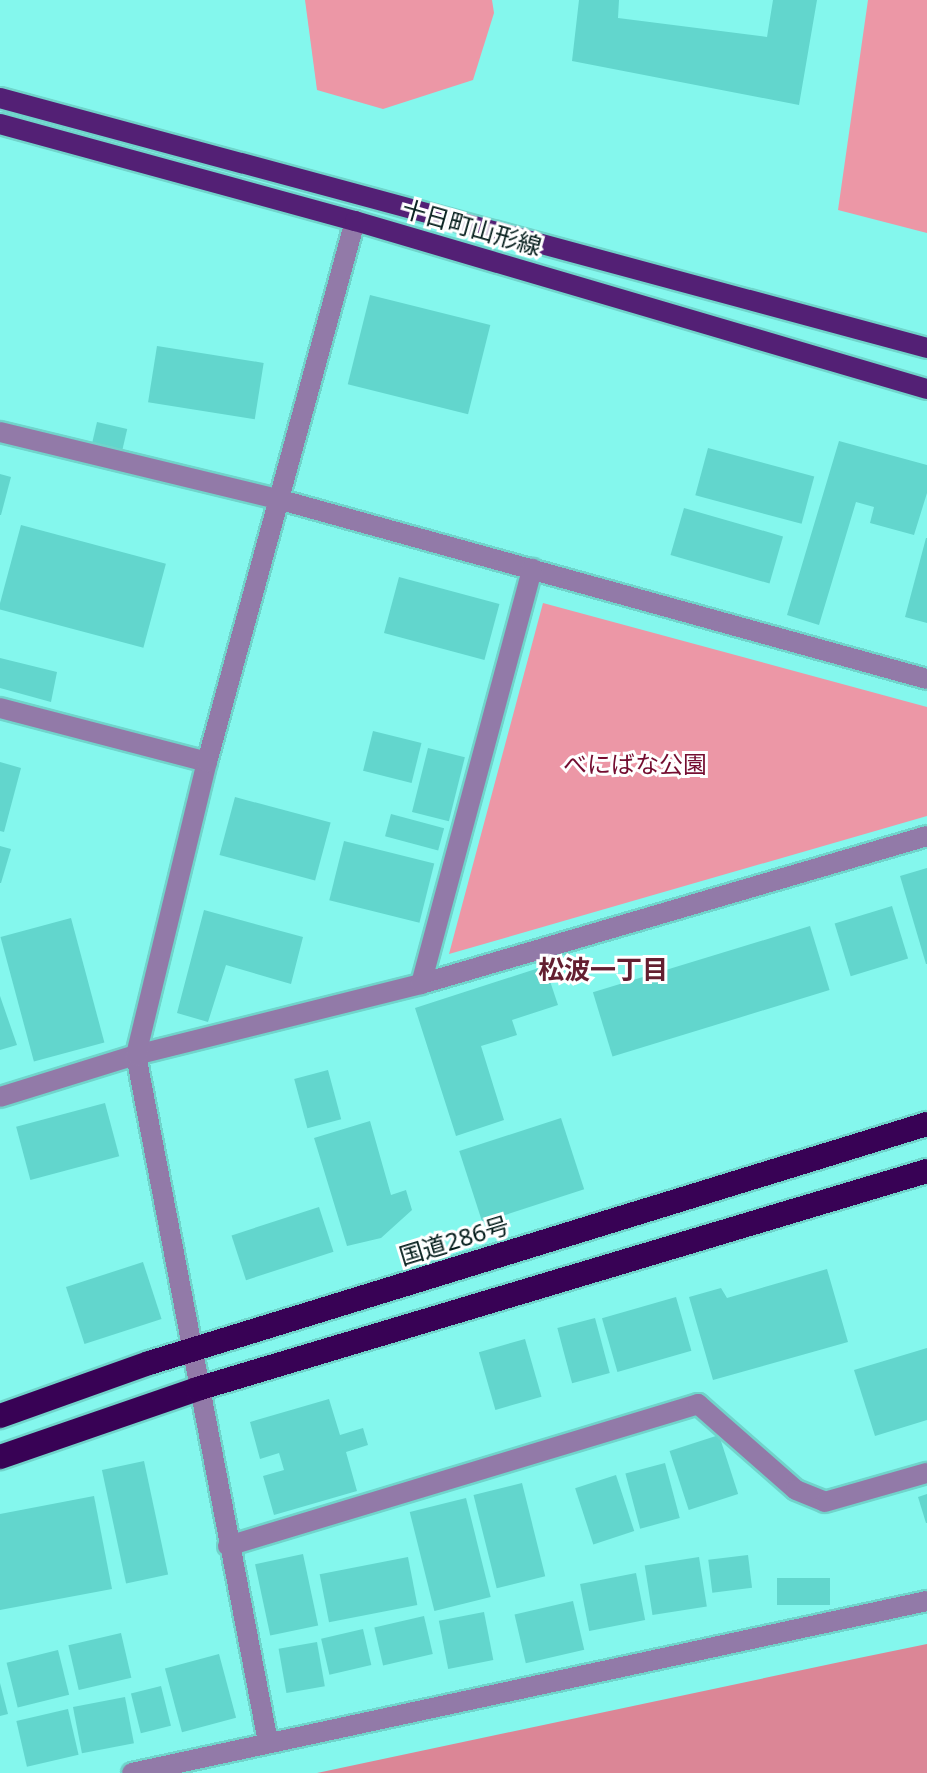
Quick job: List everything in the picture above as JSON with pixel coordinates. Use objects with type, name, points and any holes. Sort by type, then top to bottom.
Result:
[{"type":"highway","name":"国道286号","points":[[0,1416],[189,1351],[927,1124]]},
{"type":"highway","points":[[0,1457],[197,1389],[927,1171]]},
{"type":"main road","name":"十日町山形線","points":[[0,98],[927,348]]},
{"type":"main road","name":"十日町山形線","points":[[0,124],[355,221],[927,389]]},
{"type":"street","points":[[268,1742],[189,1351],[136,1055],[207,762],[355,221]]},
{"type":"street","points":[[0,432],[281,500],[927,679]]},
{"type":"street","points":[[421,984],[532,569]]},
{"type":"street","points":[[0,708],[207,762]]},
{"type":"street","points":[[0,1097],[136,1055],[421,984],[927,836]]},
{"type":"street","points":[[228,1546],[698,1404],[796,1490],[825,1502],[927,1473]]},
{"type":"street","points":[[132,1773],[927,1601]]},
{"type":"green space","points":[[305,0],[492,0],[494,13],[473,80],[383,109],[317,90]]},
{"type":"green space","points":[[868,0],[927,0],[927,233],[838,210]]},
{"type":"green space","name":"べにばな公園","points":[[543,603],[927,707],[927,816],[449,954]]},
{"type":"shaded area","points":[[927,1644],[927,1773],[317,1773],[859,1658]]},
{"type":"building","points":[[579,0],[619,0],[618,18],[767,37],[773,0],[817,0],[799,105],[572,61]]},
{"type":"building","points":[[370,295],[490,325],[468,414],[348,384]]},
{"type":"building","points":[[157,346],[264,363],[255,419],[148,402]]},
{"type":"building","points":[[97,422],[127,429],[121,456],[91,449]]},
{"type":"building","points":[[839,441],[927,465],[927,493],[914,535],[870,523],[874,507],[856,502],[819,625],[787,615]]},
{"type":"building","points":[[708,448],[814,476],[802,524],[695,495]]},
{"type":"building","points":[[0,474],[11,477],[1,515],[0,515]]},
{"type":"building","points":[[684,508],[783,536],[770,583],[670,555]]},
{"type":"building","points":[[21,525],[166,564],[143,648],[0,609]]},
{"type":"building","points":[[927,538],[927,623],[905,617]]},
{"type":"building","points":[[399,577],[499,604],[484,660],[384,633]]},
{"type":"building","points":[[0,658],[57,672],[51,702],[0,688]]},
{"type":"building","points":[[373,731],[422,743],[412,783],[363,771]]},
{"type":"building","points":[[428,748],[465,757],[449,821],[412,812]]},
{"type":"building","points":[[0,762],[21,768],[4,832],[0,831]]},
{"type":"building","points":[[235,797],[331,823],[315,881],[219,855]]},
{"type":"building","points":[[391,814],[444,828],[438,850],[385,836]]},
{"type":"building","points":[[344,841],[434,863],[419,923],[329,900]]},
{"type":"building","points":[[0,846],[11,849],[1,883],[0,883]]},
{"type":"building","points":[[927,868],[927,964],[926,964],[900,876]]},
{"type":"building","points":[[892,906],[908,959],[851,976],[835,924]]},
{"type":"building","points":[[204,910],[303,937],[291,984],[226,965],[208,1022],[177,1013]]},
{"type":"building","points":[[71,918],[104,1043],[34,1061],[0,937]]},
{"type":"building","points":[[810,926],[830,990],[613,1056],[593,992]]},
{"type":"building","points":[[545,966],[558,1005],[512,1020],[517,1035],[481,1046],[504,1120],[456,1136],[415,1008]]},
{"type":"building","points":[[0,996],[17,1045],[0,1050]]},
{"type":"building","points":[[328,1070],[341,1119],[307,1128],[294,1079]]},
{"type":"building","points":[[105,1103],[119,1156],[30,1180],[16,1127]]},
{"type":"building","points":[[561,1118],[584,1189],[482,1222],[459,1151]]},
{"type":"building","points":[[370,1121],[391,1195],[406,1190],[412,1210],[381,1238],[347,1246],[314,1138]]},
{"type":"building","points":[[319,1207],[334,1252],[246,1280],[232,1235]]},
{"type":"building","points":[[143,1262],[162,1319],[85,1344],[66,1287]]},
{"type":"building","points":[[827,1269],[848,1342],[713,1380],[689,1297],[721,1288],[727,1298]]},
{"type":"building","points":[[676,1297],[691,1351],[617,1372],[602,1318]]},
{"type":"building","points":[[595,1318],[610,1373],[572,1383],[557,1328]]},
{"type":"building","points":[[525,1339],[542,1397],[495,1410],[479,1352]]},
{"type":"building","points":[[927,1348],[927,1420],[875,1436],[854,1370]]},
{"type":"building","points":[[329,1399],[340,1435],[363,1428],[368,1445],[346,1452],[357,1491],[274,1515],[263,1476],[284,1470],[279,1453],[260,1459],[250,1422]]},
{"type":"building","points":[[719,1435],[738,1494],[689,1510],[670,1451]]},
{"type":"building","points":[[144,1461],[168,1574],[126,1583],[102,1470]]},
{"type":"building","points":[[665,1463],[680,1518],[640,1529],[625,1474]]},
{"type":"building","points":[[616,1475],[634,1531],[593,1544],[575,1488]]},
{"type":"building","points":[[522,1483],[545,1576],[497,1588],[473,1495]]},
{"type":"building","points":[[927,1494],[927,1523],[926,1523],[918,1497]]},
{"type":"building","points":[[94,1496],[112,1589],[0,1610],[0,1514]]},
{"type":"building","points":[[466,1498],[491,1597],[434,1611],[410,1512]]},
{"type":"building","points":[[303,1554],[318,1625],[270,1636],[255,1564]]},
{"type":"building","points":[[748,1555],[752,1588],[712,1593],[708,1560]]},
{"type":"building","points":[[408,1557],[417,1605],[329,1622],[320,1574]]},
{"type":"building","points":[[699,1557],[707,1606],[652,1615],[645,1566]]},
{"type":"building","points":[[636,1573],[645,1620],[589,1631],[580,1584]]},
{"type":"building","points":[[777,1578],[830,1578],[830,1605],[777,1605]]},
{"type":"building","points":[[573,1601],[584,1650],[526,1663],[515,1614]]},
{"type":"building","points":[[484,1612],[493,1660],[448,1669],[439,1621]]},
{"type":"building","points":[[424,1616],[433,1654],[383,1665],[374,1627]]},
{"type":"building","points":[[363,1629],[371,1665],[329,1675],[321,1639]]},
{"type":"building","points":[[121,1633],[131,1678],[79,1690],[68,1645]]},
{"type":"building","points":[[317,1642],[325,1686],[286,1693],[279,1649]]},
{"type":"building","points":[[58,1650],[69,1695],[18,1707],[7,1663]]},
{"type":"building","points":[[219,1654],[236,1718],[182,1732],[165,1668]]},
{"type":"building","points":[[0,1683],[8,1714],[0,1716]]},
{"type":"building","points":[[161,1686],[171,1726],[141,1733],[131,1693]]},
{"type":"building","points":[[125,1697],[134,1743],[82,1753],[73,1707]]},
{"type":"building","points":[[68,1709],[79,1755],[27,1767],[16,1721]]},
{"type":"district","name":"松波一丁目","points":[[603,970]]}]
